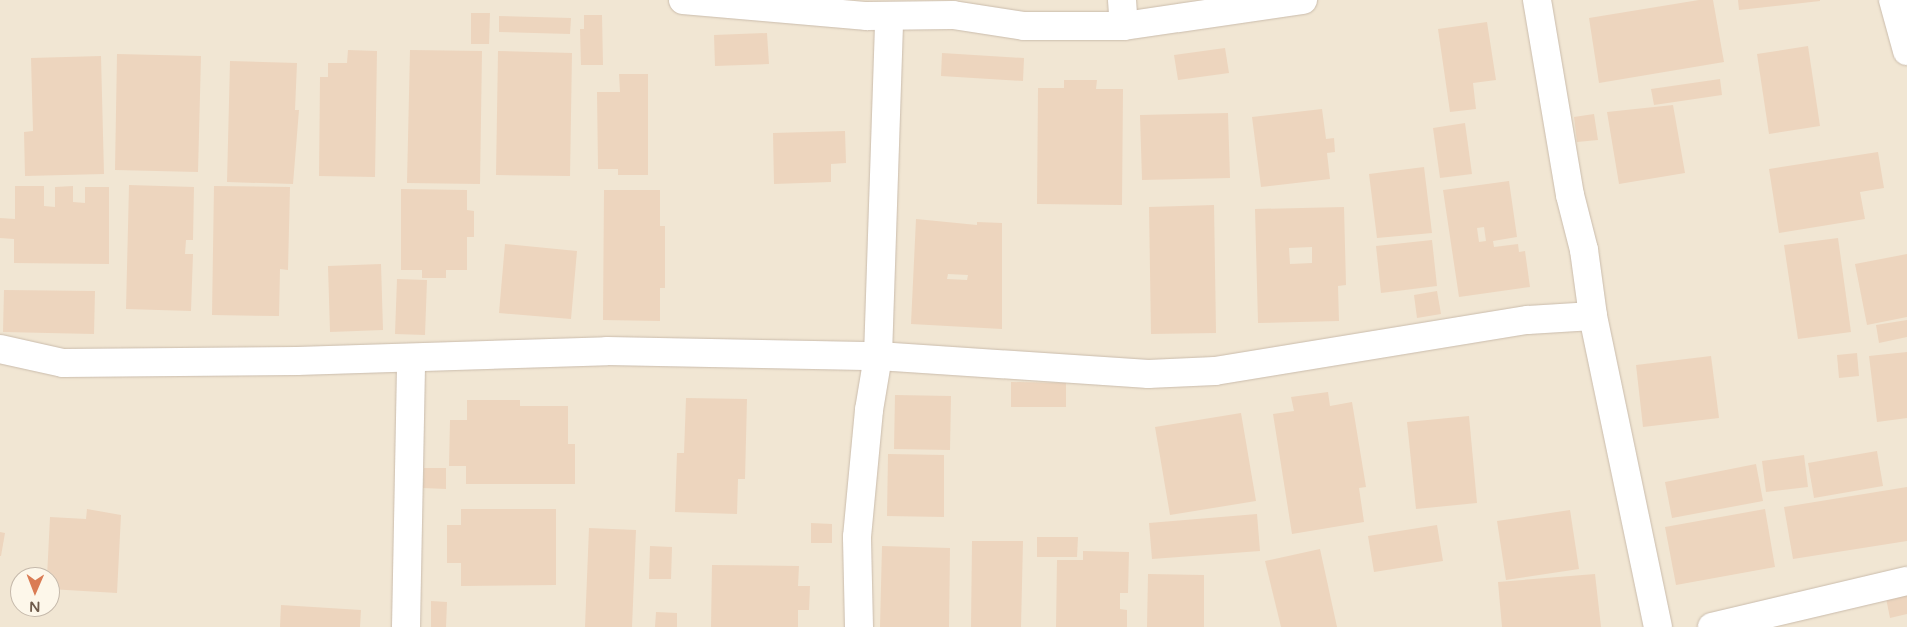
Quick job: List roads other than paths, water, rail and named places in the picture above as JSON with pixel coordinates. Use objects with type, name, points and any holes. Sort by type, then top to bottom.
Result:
[{"type":"street","points":[[683,0],[808,5],[889,16],[953,15],[1024,26],[1123,13],[1302,0]]},
{"type":"street","points":[[1537,0],[1570,195],[1584,250],[1593,316],[1658,627]]},
{"type":"street","points":[[1893,0],[1907,51]]},
{"type":"street","points":[[859,627],[857,537],[869,410],[878,356],[889,16]]},
{"type":"street","points":[[0,349],[63,363],[411,358],[607,351],[878,356],[1148,374],[1215,371],[1528,320],[1593,316]]},
{"type":"street","points":[[406,627],[411,358]]},
{"type":"street","points":[[1712,627],[1907,581]]}]
